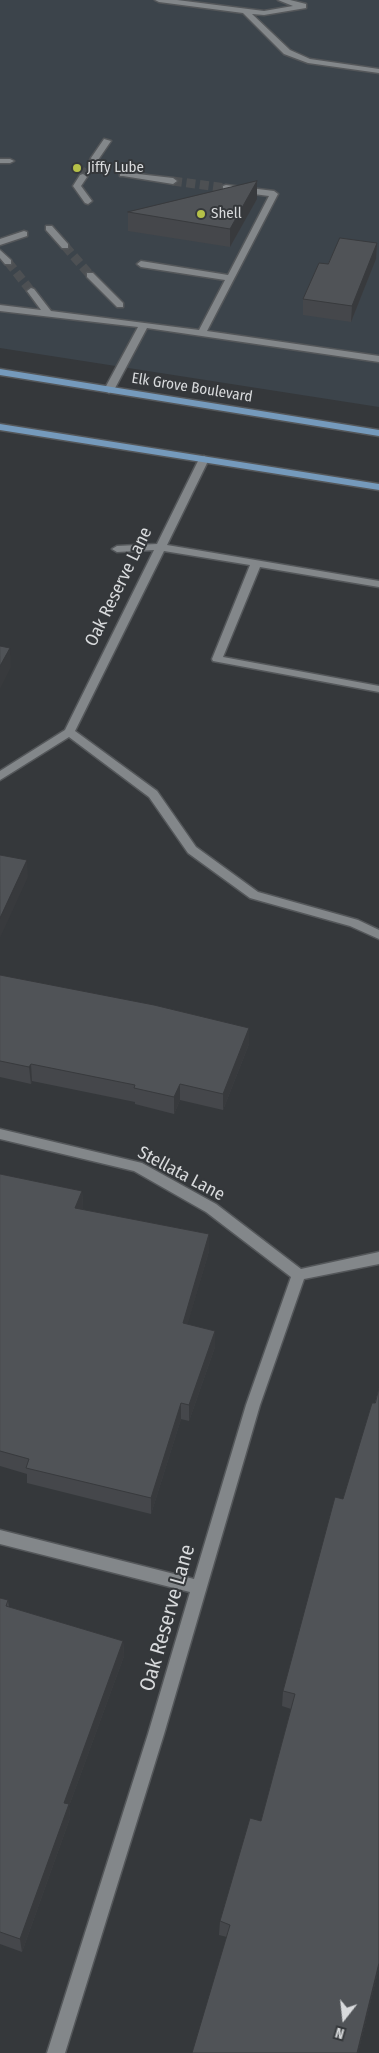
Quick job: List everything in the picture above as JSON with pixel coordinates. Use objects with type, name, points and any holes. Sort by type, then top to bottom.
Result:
[{"type":"main road","name":"Elk Grove Boulevard","points":[[0,372],[379,433]]},
{"type":"main road","points":[[0,427],[379,487]]},
{"type":"street","points":[[159,0],[246,12],[283,11],[303,6],[282,0]]},
{"type":"street","points":[[246,12],[287,52],[308,61],[379,71]]},
{"type":"street","points":[[95,158],[107,140]]},
{"type":"street","points":[[0,161],[10,161]]},
{"type":"street","points":[[123,174],[173,181]]},
{"type":"street","points":[[83,177],[77,186],[88,201]]},
{"type":"street","points":[[202,333],[274,194],[226,188]]},
{"type":"street","points":[[49,228],[65,246]]},
{"type":"street","points":[[0,242],[24,234]]},
{"type":"street","points":[[0,253],[8,262]]},
{"type":"street","points":[[142,264],[231,278]]},
{"type":"street","points":[[90,275],[120,305]]},
{"type":"street","points":[[31,290],[48,313]]},
{"type":"street","points":[[0,308],[144,324],[379,359]]},
{"type":"street","points":[[109,390],[144,324]]},
{"type":"street","name":"Oak Reserve Lane","points":[[70,732],[204,459]]},
{"type":"street","points":[[117,548],[161,547],[379,584]]},
{"type":"street","points":[[256,564],[217,659],[379,689]]},
{"type":"street","points":[[0,776],[70,732],[153,794],[192,850],[254,895],[354,923],[379,934]]},
{"type":"street","name":"Stellata Lane","points":[[0,1134],[137,1167],[211,1208],[299,1275]]},
{"type":"street","points":[[299,1275],[379,1258]]},
{"type":"street","name":"Oak Reserve Lane","points":[[56,2053],[199,1588],[253,1405],[299,1275]]},
{"type":"street","points":[[0,1537],[199,1588]]},
{"type":"shaded area","points":[[0,0],[379,0],[379,407],[0,348]]},
{"type":"building","points":[[257,181],[230,229],[128,212]]},
{"type":"building","points":[[340,238],[377,243],[352,306],[303,299],[319,263],[328,264]]},
{"type":"building","points":[[0,646],[10,648],[0,666]]},
{"type":"building","points":[[0,855],[27,860],[0,918]]},
{"type":"building","points":[[0,975],[154,1005],[249,1028],[223,1094],[180,1084],[174,1097],[134,1088],[135,1085],[31,1064],[29,1067],[0,1061]]},
{"type":"building","points":[[0,1174],[82,1191],[75,1208],[209,1234],[183,1323],[215,1331],[189,1405],[181,1403],[151,1498],[26,1468],[29,1459],[0,1451]]},
{"type":"building","points":[[379,1388],[379,1963],[357,2053],[192,2053],[230,1925],[220,1921],[250,1818],[261,1821],[295,1694],[283,1691],[335,1497],[343,1499],[372,1403],[375,1403]]},
{"type":"building","points":[[0,1598],[8,1600],[6,1606],[123,1641],[64,1803],[69,1804],[20,1939],[0,1932]]},
{"type":"tunnel","points":[[83,177],[95,158]]},
{"type":"tunnel","points":[[173,181],[226,188]]},
{"type":"tunnel","points":[[65,246],[90,275]]},
{"type":"tunnel","points":[[8,262],[31,291]]},
{"type":"place","name":"Jiffy Lube","points":[[77,168]]},
{"type":"place","name":"Shell","points":[[201,214]]}]
